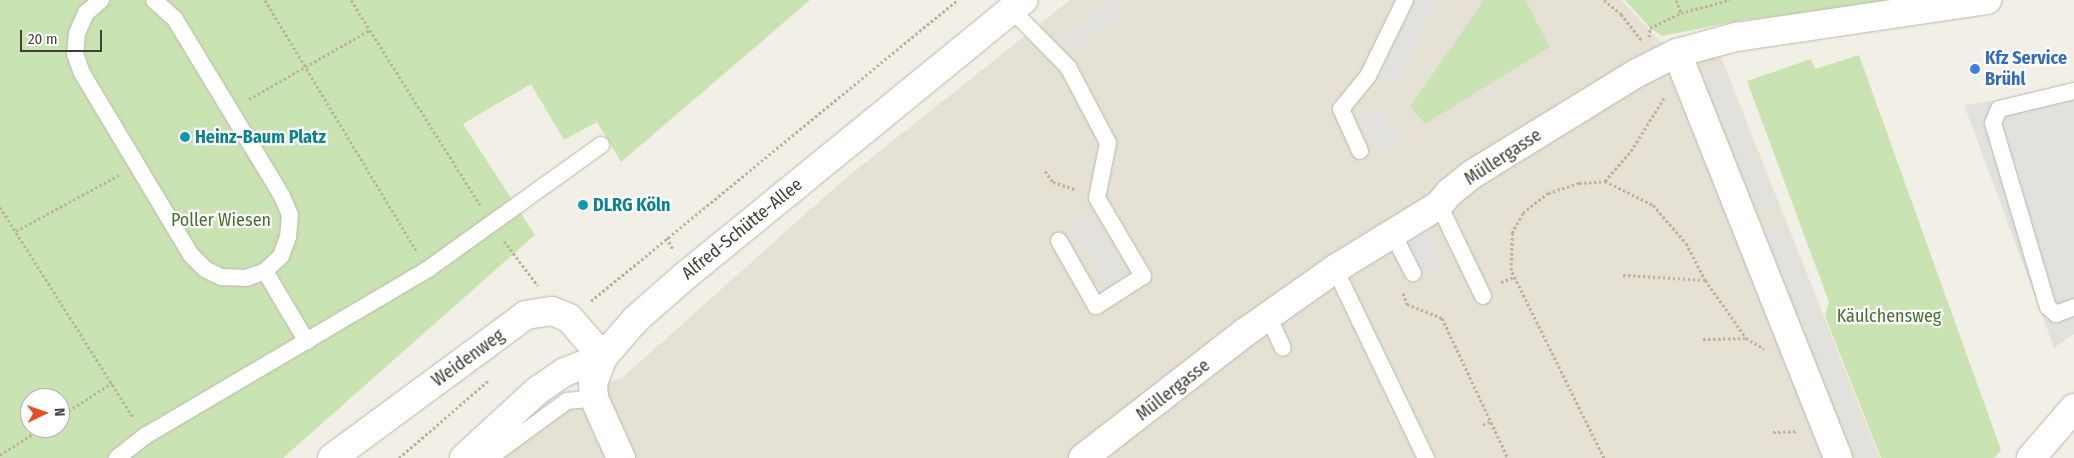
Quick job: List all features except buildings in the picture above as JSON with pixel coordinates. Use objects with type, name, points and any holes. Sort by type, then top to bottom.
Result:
[{"type":"street","name":"Müllergasse","points":[[1083,458],[1268,316],[1335,269],[1439,205],[1449,192],[1471,175],[1637,73],[1677,53],[1736,37],[1986,0]]},
{"type":"street","name":"Alfred-Schütte-Allee","points":[[464,458],[538,390],[565,372],[604,357],[636,319],[685,276],[1018,5]]},
{"type":"street","points":[[1677,53],[1838,458]]},
{"type":"street","name":"Weidenweg","points":[[332,458],[526,316],[541,311],[570,318]]},
{"type":"street","points":[[570,318],[604,357],[593,383],[594,398],[621,458]]},
{"type":"street","points":[[2031,458],[2074,408]]},
{"type":"lane","points":[[101,0],[86,13],[77,32],[75,54],[82,73],[191,255],[205,269],[221,277],[246,278],[265,271],[281,256],[288,237],[290,215],[282,196],[175,19],[154,0]]},
{"type":"lane","points":[[1360,151],[1341,109],[1368,76],[1405,0]]},
{"type":"lane","points":[[1018,5],[1068,67],[1108,144],[1097,198],[1143,276],[1096,306],[1058,241]]},
{"type":"lane","points":[[2074,90],[1999,109],[1993,123],[2048,307],[2056,314],[2074,307]]},
{"type":"lane","points":[[117,458],[145,436],[428,269],[601,145]]},
{"type":"lane","points":[[1439,205],[1483,296]]},
{"type":"lane","points":[[1392,234],[1413,272]]},
{"type":"lane","points":[[1335,269],[1426,458]]},
{"type":"lane","points":[[265,271],[307,342]]},
{"type":"lane","points":[[1268,316],[1283,348]]},
{"type":"lane","points":[[489,458],[567,401],[594,398]]},
{"type":"path","points":[[265,0],[428,269]]},
{"type":"path","points":[[351,0],[492,224],[542,292]]},
{"type":"path","points":[[570,318],[956,0]]},
{"type":"path","points":[[1604,0],[1621,14],[1647,48],[1650,28],[1681,13],[1730,0]]},
{"type":"path","points":[[1676,0],[1681,13]]},
{"type":"path","points":[[231,110],[370,30]]},
{"type":"path","points":[[1605,181],[1632,150],[1664,98]]},
{"type":"path","points":[[16,231],[137,165]]},
{"type":"path","points":[[1045,171],[1053,182],[1078,191],[1102,178]]},
{"type":"path","points":[[1604,458],[1511,270],[1512,233],[1523,213],[1548,193],[1579,183],[1605,181],[1653,205],[1686,243],[1705,280],[1746,338],[1768,352],[1798,355]]},
{"type":"path","points":[[0,206],[145,436]]},
{"type":"path","points":[[1413,272],[1400,286],[1407,304],[1442,318],[1508,458]]},
{"type":"path","points":[[1623,275],[1705,280]]},
{"type":"path","points":[[1703,339],[1746,338]]},
{"type":"path","points":[[399,458],[495,375]]},
{"type":"path","points":[[70,409],[112,382]]},
{"type":"path","points":[[1483,425],[1491,421]]},
{"type":"path","points":[[0,455],[26,438]]},
{"type":"shaded area","points":[[1070,0],[1621,0],[1660,41],[1721,57],[1880,458],[489,458],[557,398],[622,378],[841,182]]},
{"type":"shaded area","points":[[1107,0],[1118,0],[1125,10],[1074,50],[1063,35]]},
{"type":"shaded area","points":[[1417,0],[1439,0],[1396,89],[1378,77]]},
{"type":"shaded area","points":[[1721,65],[1777,206],[1759,213],[1703,72]]},
{"type":"shaded area","points":[[2074,89],[2074,334],[2054,348],[1964,105]]},
{"type":"shaded area","points":[[1381,106],[1400,142],[1378,154],[1359,118]]},
{"type":"shaded area","points":[[1088,209],[1127,274],[1107,286],[1068,221]]},
{"type":"shaded area","points":[[1784,224],[1876,458],[1856,458],[1766,231]]},
{"type":"shaded area","points":[[1424,227],[1444,264],[1421,276],[1401,240]]},
{"type":"green space","name":"Poller Wiesen","points":[[0,0],[810,0],[621,162],[597,122],[564,140],[531,84],[463,124],[535,235],[283,458],[0,458]]},
{"type":"green space","points":[[1484,0],[1525,0],[1550,47],[1425,124],[1410,107]]},
{"type":"green space","points":[[1625,0],[1909,0],[1744,20],[1662,36],[1650,28]]},
{"type":"green space","name":"Käulchensweg","points":[[1859,55],[2001,450],[1994,458],[1881,458],[1825,316],[1829,302],[1747,81],[1811,59],[1815,69]]},
{"type":"place","name":"Kfz Service Brühl","points":[[1975,69]]},
{"type":"place","name":"Heinz-Baum Platz","points":[[185,137]]},
{"type":"place","name":"DLRG Köln","points":[[583,205]]}]
